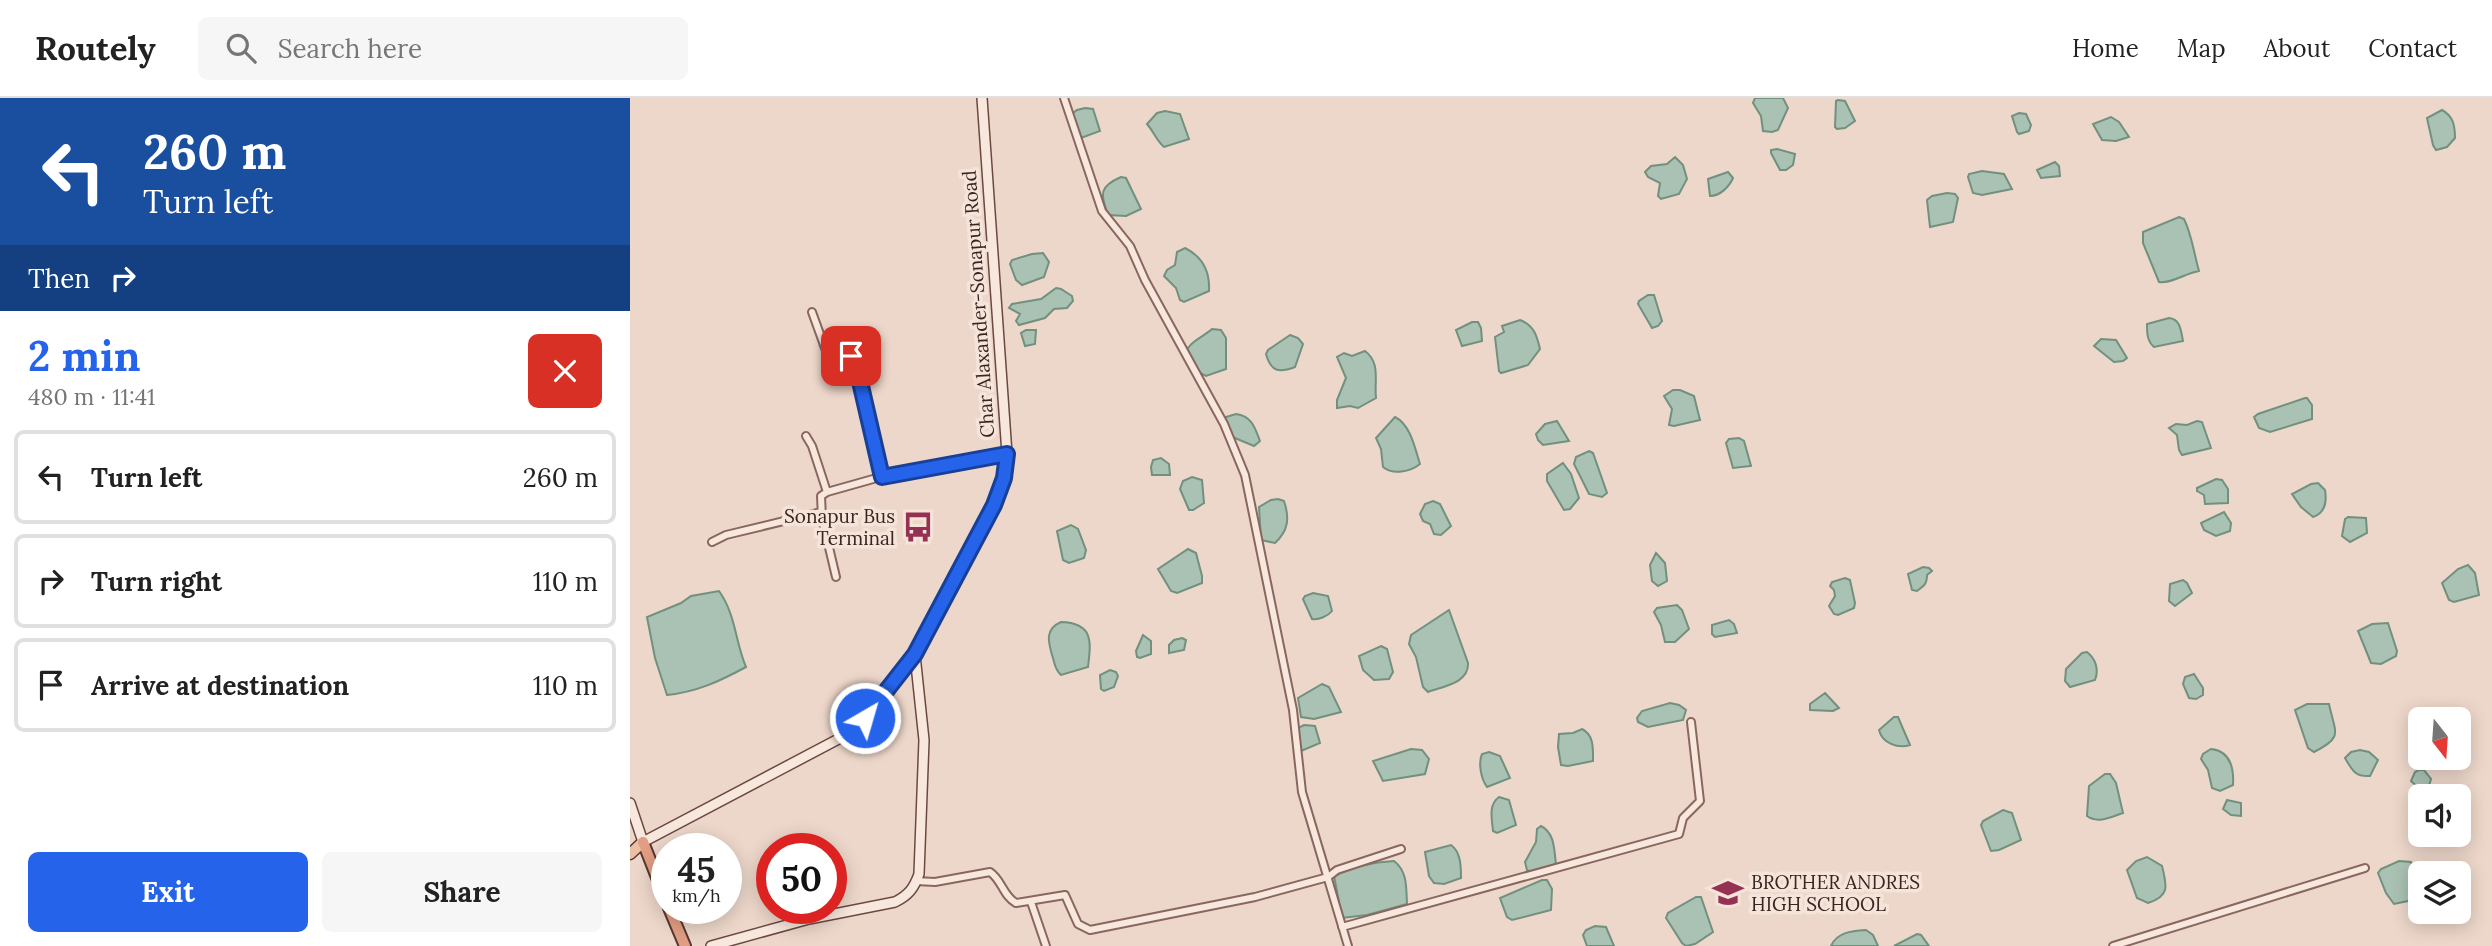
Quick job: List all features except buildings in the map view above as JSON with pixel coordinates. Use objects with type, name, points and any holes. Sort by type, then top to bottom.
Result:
[{"type":"highway","points":[[643,842],[651,862]]},
{"type":"highway","points":[[676,924],[685,946]]},
{"type":"main road","name":"Char Alaxander-Sonapur Road","points":[[643,842],[848,734],[865,718],[915,654],[994,505],[1004,478],[1007,454],[982,98]]},
{"type":"main road","points":[[711,946],[809,919],[895,902],[906,896],[919,874],[924,740],[915,654]]},
{"type":"main road","points":[[630,803],[643,842],[630,854]]},
{"type":"street","points":[[1064,98],[1102,211],[1130,246],[1145,280],[1224,424],[1245,475],[1293,710],[1302,792],[1348,946]]},
{"type":"street","points":[[812,312],[829,359],[851,356],[855,360],[882,477]]},
{"type":"street","points":[[806,436],[812,446],[827,492]]},
{"type":"street","points":[[836,577],[821,512],[821,496],[882,477],[1007,454]]},
{"type":"street","points":[[712,542],[726,535],[821,512]]},
{"type":"street","points":[[1342,927],[1679,834],[1683,818],[1700,801],[1691,722]]},
{"type":"street","points":[[916,881],[935,882],[990,872],[995,875],[1010,900],[1016,903],[1065,895],[1078,924],[1090,930],[1255,897],[1328,877],[1337,870],[1401,849]]},
{"type":"street","points":[[2113,946],[2365,868]]},
{"type":"street","points":[[1031,902],[1046,946]]},
{"type":"shaded area","points":[[1755,98],[1783,98],[1788,108],[1778,130],[1763,131],[1761,116],[1753,103]]},
{"type":"shaded area","points":[[1838,100],[1845,101],[1855,121],[1845,128],[1837,129],[1835,127]]},
{"type":"shaded area","points":[[1085,108],[1093,109],[1100,131],[1081,138],[1077,137],[1069,116]]},
{"type":"shaded area","points":[[2442,110],[2453,121],[2455,138],[2447,147],[2436,150],[2427,118]]},
{"type":"shaded area","points":[[1165,111],[1180,114],[1189,139],[1164,147],[1161,144],[1147,124],[1157,113]]},
{"type":"shaded area","points":[[2026,114],[2031,125],[2029,131],[2019,134],[2012,116]]},
{"type":"shaded area","points":[[2111,117],[2119,122],[2129,137],[2116,141],[2102,140],[2093,124]]},
{"type":"shaded area","points":[[1771,150],[1795,154],[1793,165],[1786,170],[1780,170],[1771,153]]},
{"type":"shaded area","points":[[1675,157],[1683,165],[1687,179],[1679,194],[1661,199],[1658,196],[1660,183],[1648,177],[1645,172],[1651,166],[1667,164]]},
{"type":"shaded area","points":[[2055,162],[2059,166],[2060,176],[2041,178],[2037,170]]},
{"type":"shaded area","points":[[1982,171],[2004,174],[2012,189],[1982,195],[1973,193],[1969,174]]},
{"type":"shaded area","points":[[1728,172],[1733,178],[1729,185],[1721,193],[1710,196],[1708,179]]},
{"type":"shaded area","points":[[1121,177],[1126,178],[1141,209],[1126,216],[1108,215],[1103,192],[1108,184]]},
{"type":"shaded area","points":[[1955,194],[1958,198],[1953,222],[1930,227],[1927,200],[1932,196]]},
{"type":"shaded area","points":[[2179,217],[2184,219],[2187,225],[2199,271],[2159,282],[2143,243],[2143,232]]},
{"type":"shaded area","points":[[1185,248],[1204,266],[1209,291],[1184,302],[1180,300],[1176,288],[1164,276],[1167,270],[1175,265],[1177,252]]},
{"type":"shaded area","points":[[1043,253],[1049,262],[1044,277],[1022,285],[1016,280],[1010,264],[1012,260]]},
{"type":"shaded area","points":[[1056,288],[1072,296],[1073,301],[1067,308],[1054,309],[1045,318],[1019,325],[1016,321],[1020,314],[1009,308],[1012,304],[1041,299]]},
{"type":"shaded area","points":[[1648,295],[1654,295],[1662,321],[1652,328],[1638,304]]},
{"type":"shaded area","points":[[2169,318],[2178,323],[2183,341],[2154,347],[2147,334],[2147,324]]},
{"type":"shaded area","points":[[1520,320],[1532,328],[1540,349],[1528,365],[1501,373],[1495,337],[1504,332],[1502,326]]},
{"type":"shaded area","points":[[1478,322],[1482,341],[1462,346],[1456,330]]},
{"type":"shaded area","points":[[1212,329],[1221,330],[1226,338],[1226,369],[1206,376],[1198,372],[1185,353],[1193,343]]},
{"type":"shaded area","points":[[1036,330],[1035,344],[1025,346],[1021,333]]},
{"type":"shaded area","points":[[1290,335],[1303,344],[1295,367],[1276,370],[1266,354]]},
{"type":"shaded area","points":[[2101,339],[2116,340],[2127,358],[2114,362],[2094,346]]},
{"type":"shaded area","points":[[1365,351],[1375,367],[1376,398],[1358,408],[1337,408],[1337,400],[1346,378],[1337,357],[1344,353],[1352,356]]},
{"type":"shaded area","points":[[1673,390],[1694,396],[1700,420],[1669,425],[1672,409],[1664,396]]},
{"type":"shaded area","points":[[2305,398],[2312,405],[2312,419],[2270,432],[2259,428],[2254,417],[2258,414]]},
{"type":"shaded area","points":[[1236,414],[1246,417],[1254,427],[1260,441],[1254,446],[1230,436],[1223,418]]},
{"type":"shaded area","points":[[1395,417],[1409,431],[1420,464],[1402,472],[1383,467],[1381,449],[1376,438]]},
{"type":"shaded area","points":[[1557,421],[1569,441],[1543,445],[1536,434],[1545,424]]},
{"type":"shaded area","points":[[2202,422],[2211,448],[2182,455],[2177,435],[2169,428],[2176,424],[2187,425]]},
{"type":"shaded area","points":[[1739,438],[1744,441],[1751,466],[1733,468],[1726,443],[1729,439]]},
{"type":"shaded area","points":[[1589,451],[1593,453],[1607,493],[1602,497],[1589,494],[1574,464],[1576,457]]},
{"type":"shaded area","points":[[1161,458],[1169,464],[1170,475],[1152,475],[1153,460]]},
{"type":"shaded area","points":[[1563,463],[1571,474],[1579,498],[1570,509],[1564,510],[1547,481],[1547,474]]},
{"type":"shaded area","points":[[1192,477],[1202,480],[1204,503],[1189,510],[1180,489],[1183,481]]},
{"type":"shaded area","points":[[2216,479],[2222,480],[2228,489],[2228,503],[2205,504],[2204,495],[2197,491],[2197,488]]},
{"type":"shaded area","points":[[2318,483],[2325,490],[2325,503],[2323,510],[2313,517],[2301,507],[2292,494]]},
{"type":"shaded area","points":[[1278,499],[1284,501],[1286,507],[1287,519],[1283,534],[1275,543],[1261,540],[1259,507]]},
{"type":"shaded area","points":[[1433,501],[1440,504],[1451,526],[1441,535],[1434,534],[1430,524],[1423,521],[1420,514],[1425,504]]},
{"type":"shaded area","points":[[2224,512],[2231,523],[2230,531],[2216,536],[2204,530],[2201,523]]},
{"type":"shaded area","points":[[2366,518],[2367,533],[2350,542],[2342,536],[2345,519]]},
{"type":"shaded area","points":[[1071,525],[1078,529],[1086,550],[1084,558],[1069,563],[1063,560],[1057,531]]},
{"type":"shaded area","points":[[1188,549],[1196,553],[1202,583],[1177,593],[1171,591],[1158,569]]},
{"type":"shaded area","points":[[1656,553],[1665,563],[1667,581],[1658,586],[1652,581],[1650,565]]},
{"type":"shaded area","points":[[2468,565],[2475,573],[2479,595],[2454,602],[2449,600],[2442,583],[2458,569]]},
{"type":"shaded area","points":[[1923,567],[1932,571],[1927,575],[1923,586],[1917,591],[1912,590],[1908,574]]},
{"type":"shaded area","points":[[1845,578],[1850,580],[1855,603],[1854,608],[1838,615],[1834,614],[1829,606],[1835,596],[1830,586],[1832,582]]},
{"type":"shaded area","points":[[2183,580],[2192,593],[2175,606],[2169,601],[2170,584]]},
{"type":"shaded area","points":[[719,591],[729,609],[746,667],[708,685],[667,695],[655,658],[647,617],[691,596]]},
{"type":"shaded area","points":[[1313,593],[1328,596],[1332,611],[1312,619],[1303,599]]},
{"type":"shaded area","points":[[1677,605],[1682,610],[1689,629],[1675,642],[1665,642],[1654,612],[1657,608]]},
{"type":"shaded area","points":[[1449,610],[1468,663],[1467,670],[1454,683],[1428,692],[1423,687],[1416,657],[1409,644],[1411,635]]},
{"type":"shaded area","points":[[1729,620],[1734,624],[1737,633],[1715,637],[1712,634],[1712,625]]},
{"type":"shaded area","points":[[1061,622],[1072,623],[1085,630],[1090,650],[1088,667],[1061,675],[1055,666],[1049,640],[1052,628]]},
{"type":"shaded area","points":[[2388,623],[2397,651],[2396,656],[2381,664],[2371,663],[2358,631],[2372,624]]},
{"type":"shaded area","points":[[1143,635],[1151,641],[1151,654],[1140,658],[1137,657],[1136,651]]},
{"type":"shaded area","points":[[1182,638],[1186,640],[1184,650],[1169,653],[1169,645]]},
{"type":"shaded area","points":[[1381,646],[1387,649],[1393,672],[1389,679],[1374,680],[1363,670],[1359,656]]},
{"type":"shaded area","points":[[2087,652],[2096,665],[2095,680],[2070,687],[2065,681],[2066,669],[2082,653]]},
{"type":"shaded area","points":[[1110,670],[1118,676],[1114,687],[1104,691],[1101,689],[1100,675]]},
{"type":"shaded area","points":[[2194,674],[2203,688],[2203,695],[2196,699],[2189,698],[2183,684],[2185,677]]},
{"type":"shaded area","points":[[1322,684],[1329,687],[1341,712],[1314,719],[1301,717],[1298,698]]},
{"type":"shaded area","points":[[1825,693],[1839,708],[1833,711],[1810,710],[1810,704]]},
{"type":"shaded area","points":[[1670,703],[1686,710],[1683,720],[1648,727],[1638,722],[1637,718],[1642,711]]},
{"type":"shaded area","points":[[2307,704],[2329,704],[2335,728],[2334,738],[2314,752],[2308,748],[2295,710]]},
{"type":"shaded area","points":[[1894,717],[1898,717],[1910,745],[1891,744],[1881,735],[1879,730]]},
{"type":"shaded area","points":[[1304,725],[1315,726],[1320,743],[1301,751],[1298,728]]},
{"type":"shaded area","points":[[1582,729],[1591,738],[1593,761],[1561,765],[1559,734]]},
{"type":"shaded area","points":[[1411,749],[1422,750],[1429,759],[1425,774],[1383,781],[1373,761]]},
{"type":"shaded area","points":[[2211,749],[2227,757],[2233,772],[2233,785],[2220,791],[2212,788],[2208,770],[2201,759],[2203,754]]},
{"type":"shaded area","points":[[1489,752],[1500,756],[1510,778],[1487,787],[1480,762],[1482,754]]},
{"type":"shaded area","points":[[2351,752],[2369,752],[2378,760],[2370,776],[2354,772],[2345,758]]},
{"type":"shaded area","points":[[2424,770],[2431,779],[2429,784],[2414,784],[2411,781],[2415,772]]},
{"type":"shaded area","points":[[2105,774],[2110,774],[2116,783],[2123,813],[2105,819],[2091,818],[2087,816],[2089,786]]},
{"type":"shaded area","points":[[1499,797],[1509,800],[1516,825],[1497,833],[1493,831],[1492,813],[1493,804]]},
{"type":"shaded area","points":[[2227,800],[2241,803],[2241,816],[2231,815],[2223,809]]},
{"type":"shaded area","points":[[2003,810],[2012,813],[2021,840],[1991,851],[1981,825],[1983,821]]},
{"type":"shaded area","points":[[1541,826],[1551,837],[1556,864],[1531,872],[1527,870],[1525,862],[1536,842],[1537,829]]},
{"type":"shaded area","points":[[1451,845],[1459,856],[1461,878],[1444,884],[1434,883],[1429,876],[1425,852]]},
{"type":"shaded area","points":[[2147,857],[2162,866],[2166,885],[2160,897],[2148,903],[2137,898],[2127,870],[2136,861]]},
{"type":"shaded area","points":[[1394,861],[1404,875],[1407,904],[1367,915],[1342,918],[1334,876],[1379,862]]},
{"type":"shaded area","points":[[2399,861],[2408,862],[2408,901],[2394,904],[2378,873]]},
{"type":"shaded area","points":[[1547,880],[1552,889],[1551,910],[1512,920],[1507,917],[1500,898]]},
{"type":"shaded area","points":[[1696,897],[1701,897],[1713,932],[1695,944],[1686,946],[1666,918],[1668,913]]},
{"type":"shaded area","points":[[1595,926],[1606,927],[1614,946],[1587,946],[1583,935],[1586,930]]},
{"type":"shaded area","points":[[1866,930],[1873,935],[1878,946],[1831,946],[1841,935]]},
{"type":"shaded area","points":[[1917,934],[1921,935],[1929,946],[1894,946]]},
{"type":"place","name":"Sonapur Bus Terminal","points":[[918,527]]},
{"type":"place","name":"BROTHER ANDRES HIGH SCHOOL","points":[[1728,893]]},
{"type":"route","points":[[851,356],[855,360],[882,477],[1007,454],[1004,478],[994,505],[915,654],[865,718]]}]
